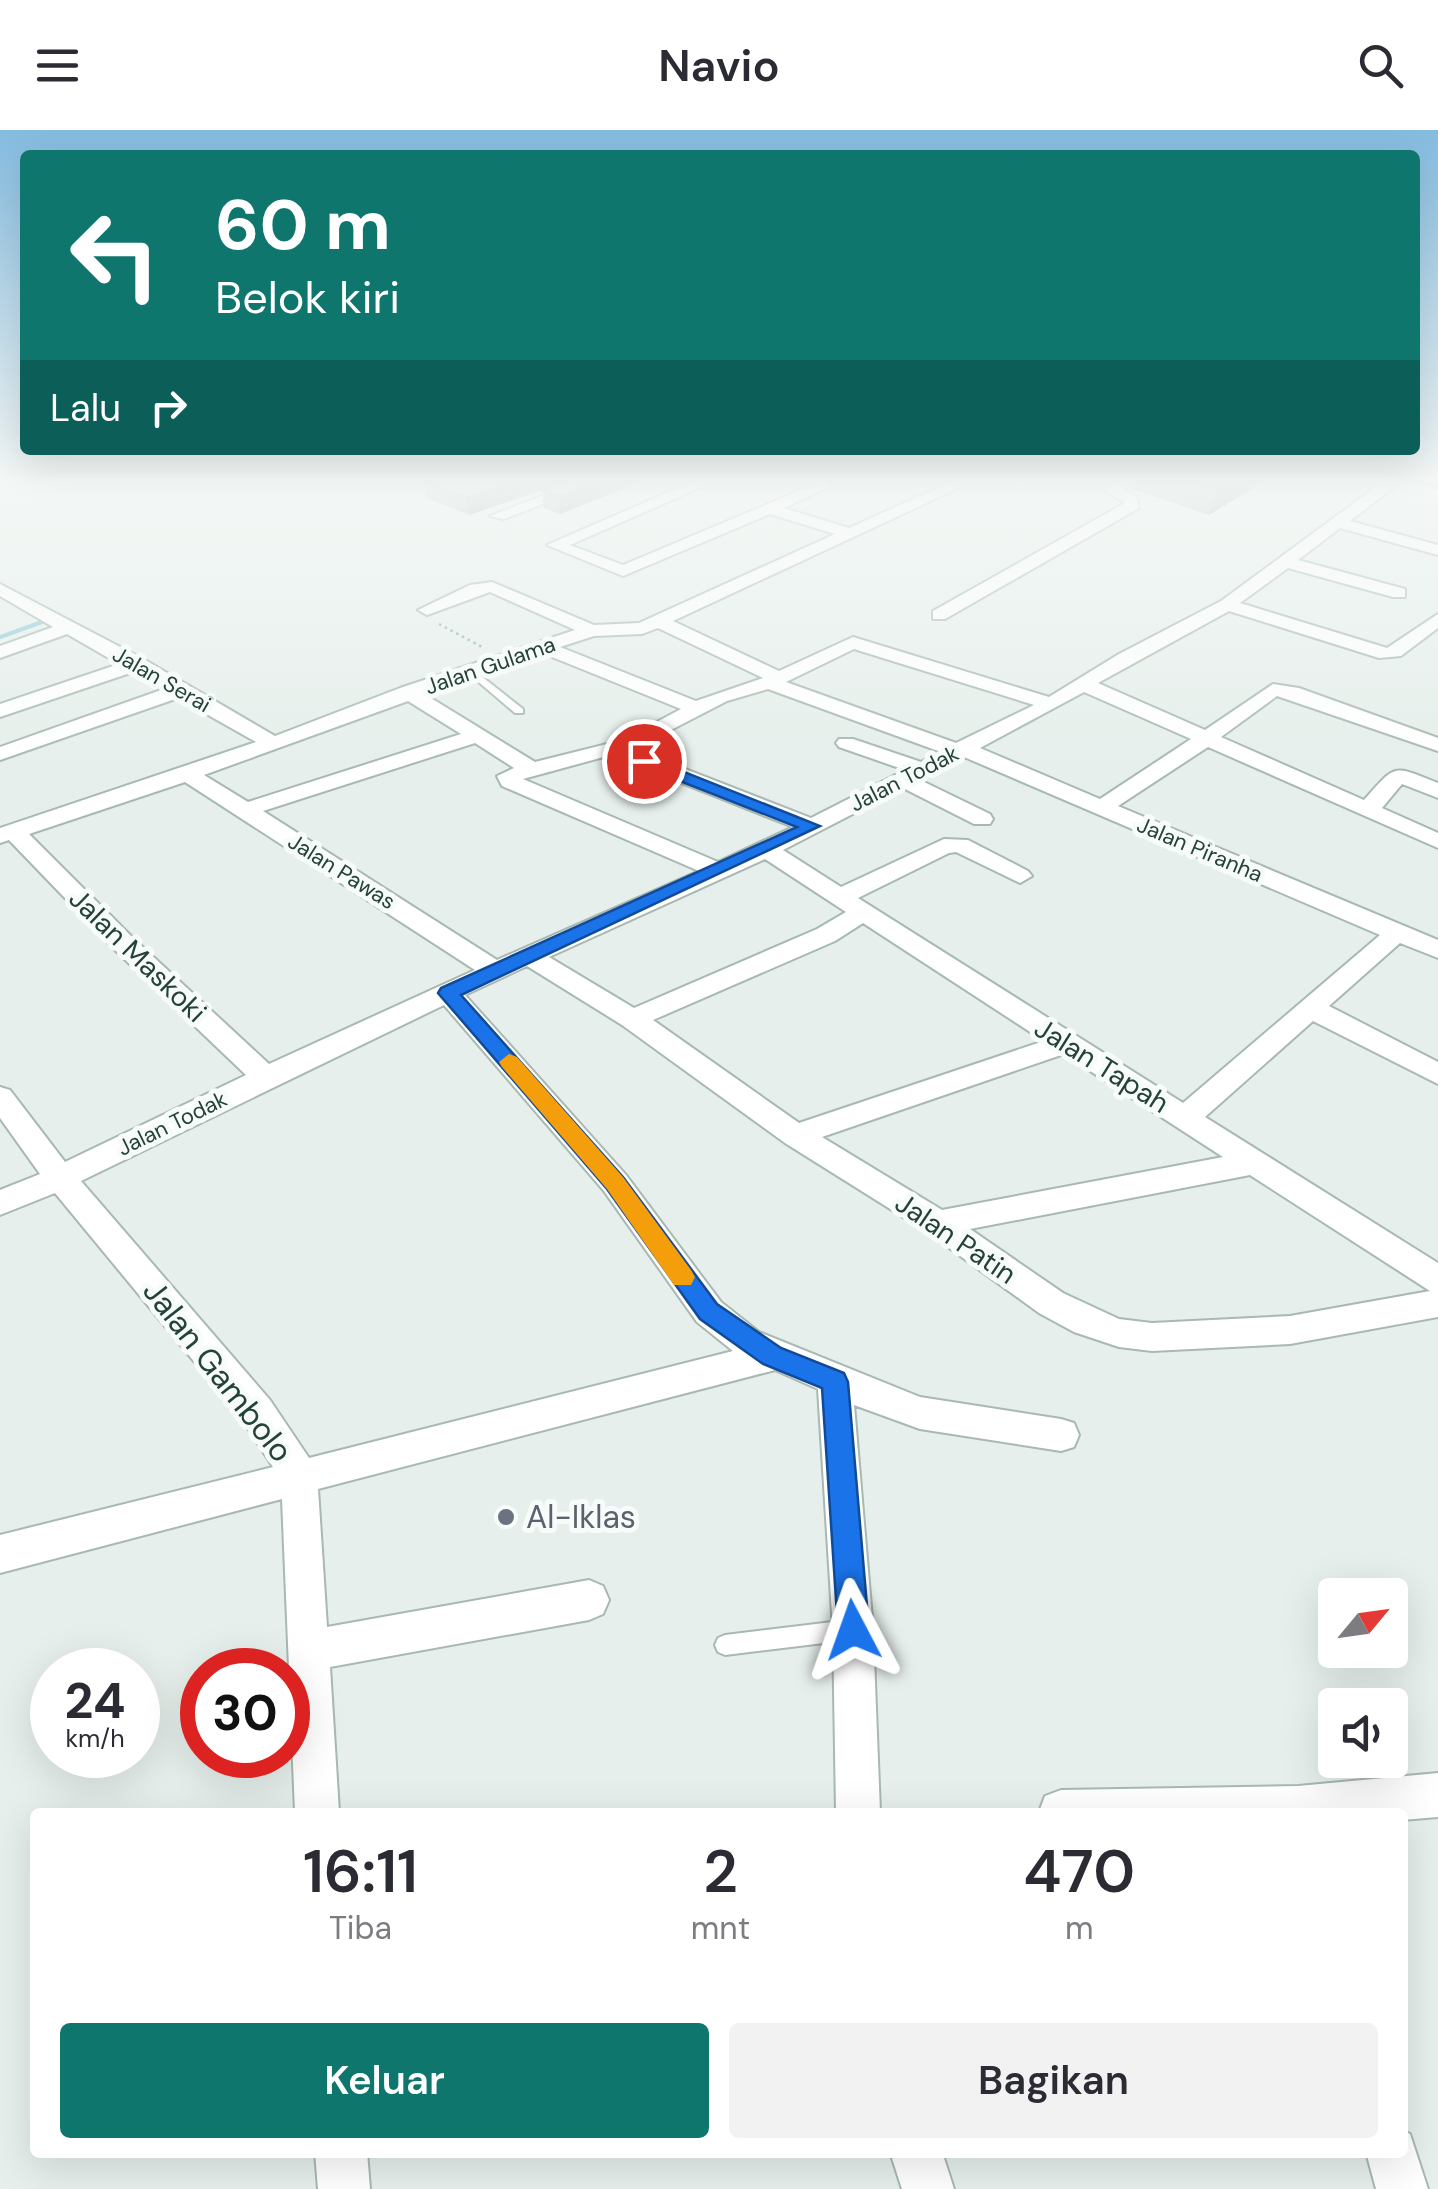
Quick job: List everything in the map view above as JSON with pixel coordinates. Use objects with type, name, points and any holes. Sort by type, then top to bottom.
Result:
[{"type":"street","name":"Jalan Gulama","points":[[6,833],[186,774],[542,647],[592,631],[624,631],[659,621],[760,574]]},
{"type":"street","points":[[940,615],[1012,574]]},
{"type":"street","name":"Jalan Todak","points":[[0,1203],[495,971],[766,850],[1051,704],[1227,605],[1270,574]]},
{"type":"street","points":[[1331,574],[1399,593]]},
{"type":"street","name":"Jalan Serai","points":[[0,588],[271,742]]},
{"type":"street","points":[[427,610],[476,589],[492,588],[592,631]]},
{"type":"street","points":[[1227,605],[1386,654],[1438,619]]},
{"type":"street","name":"Jalan Piranha","points":[[659,621],[774,680],[1102,807],[1438,950]]},
{"type":"street","points":[[0,652],[70,627]]},
{"type":"street","points":[[716,870],[508,779],[529,768],[630,744],[695,708],[774,680],[853,643],[1051,704]]},
{"type":"street","points":[[542,647],[695,708]]},
{"type":"street","points":[[0,710],[138,664]]},
{"type":"street","points":[[1083,684],[1438,841]]},
{"type":"street","points":[[0,754],[181,690]]},
{"type":"street","points":[[1102,807],[1208,738],[1266,692],[1277,690],[1438,745]]},
{"type":"street","points":[[407,692],[529,768]]},
{"type":"street","points":[[244,810],[478,736]]},
{"type":"street","points":[[846,743],[912,774],[982,819]]},
{"type":"street","points":[[611,748],[811,826]]},
{"type":"street","name":"Jalan Pawas","points":[[186,774],[495,971]]},
{"type":"street","points":[[1368,810],[1398,775],[1438,791]]},
{"type":"street","name":"Jalan Maskoki","points":[[6,833],[266,1077]]},
{"type":"street","points":[[632,1019],[826,935],[850,906],[944,846],[960,845],[1020,876]]},
{"type":"street","name":"Jalan Tapah","points":[[766,850],[1438,1280]]},
{"type":"street","points":[[1186,1117],[1397,933]]},
{"type":"street","name":"Jalan Patin","points":[[529,956],[632,1019],[795,1135],[938,1223],[1051,1302],[1118,1334],[1152,1337],[1290,1330],[1438,1303]]},
{"type":"street","points":[[448,993],[615,1183],[708,1312],[772,1356],[920,1413],[1061,1435]]},
{"type":"street","points":[[1311,1008],[1438,1074]]},
{"type":"street","points":[[795,1135],[1067,1044]]},
{"type":"street","name":"Jalan Gambolo","points":[[0,1097],[60,1178],[258,1411],[299,1474],[310,1648]]},
{"type":"street","points":[[938,1223],[1251,1163]]},
{"type":"street","points":[[0,1554],[299,1474],[772,1356]]},
{"type":"street","points":[[835,1382],[853,1630],[858,1808]]},
{"type":"street","points":[[310,1650],[589,1600]]},
{"type":"street","name":"Jalan Gambolo","points":[[310,1650],[316,1808]]},
{"type":"street","points":[[1318,1808],[1438,1796]]},
{"type":"street","points":[[341,2158],[344,2189]]},
{"type":"street","points":[[918,2158],[928,2189]]},
{"type":"street","points":[[1394,2158],[1402,2189]]},
{"type":"lane","points":[[471,671],[519,711]]},
{"type":"lane","points":[[724,1645],[853,1630]]},
{"type":"path","points":[[427,610],[424,616],[506,660]]},
{"type":"waterway","points":[[0,637],[42,622]]},
{"type":"slow traffic","points":[[509,1062],[615,1183],[682,1277]]},
{"type":"place","name":"Al-Iklas","points":[[506,1517]]},
{"type":"route","points":[[644,761],[811,826],[448,993],[615,1183],[708,1312],[772,1356],[835,1382],[853,1630]]}]
